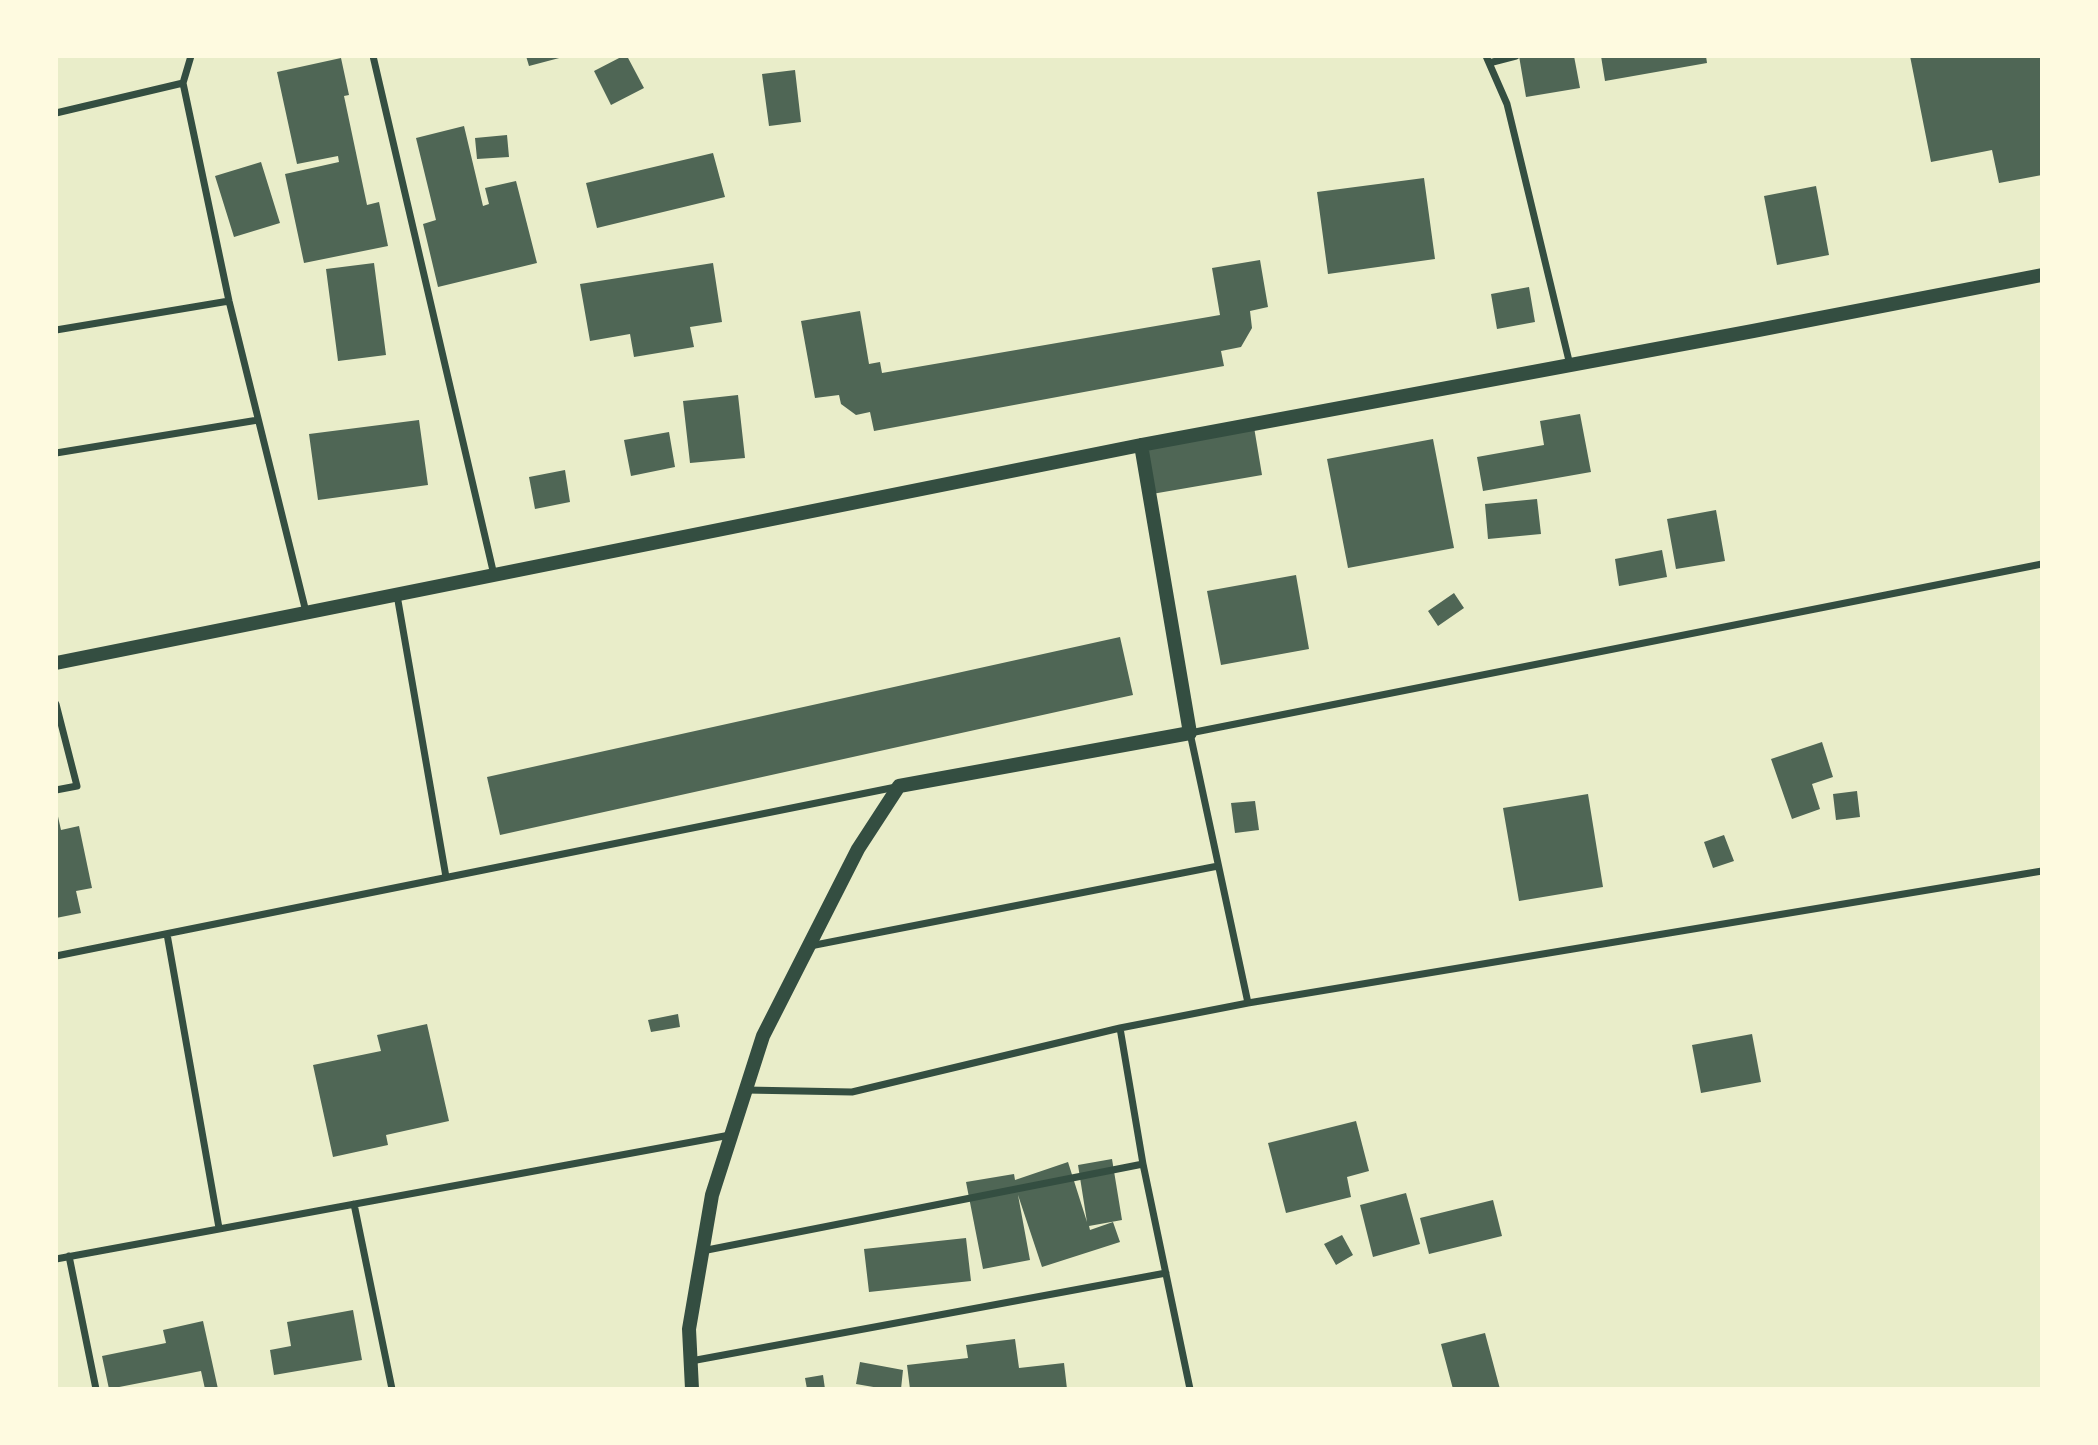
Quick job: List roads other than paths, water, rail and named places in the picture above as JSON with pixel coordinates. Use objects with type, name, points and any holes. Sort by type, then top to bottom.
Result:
[{"type":"main road","points":[[56,663],[1141,445],[2042,275]]},
{"type":"main road","points":[[692,1389],[689,1329],[712,1195],[763,1036],[858,849],[899,786],[1190,733],[1141,445]]},
{"type":"street","points":[[191,56],[183,83],[229,301],[306,612]]},
{"type":"street","points":[[373,56],[494,575]]},
{"type":"street","points":[[1516,56],[1488,59],[1507,104],[1570,365]]},
{"type":"street","points":[[56,113],[183,83]]},
{"type":"street","points":[[56,330],[229,301]]},
{"type":"street","points":[[56,453],[258,420]]},
{"type":"street","points":[[1248,1003],[1190,733],[2042,564]]},
{"type":"street","points":[[397,594],[446,877]]},
{"type":"street","points":[[56,704],[77,786],[56,790]]},
{"type":"street","points":[[56,956],[899,786]]},
{"type":"street","points":[[809,946],[1218,866]]},
{"type":"street","points":[[746,1090],[852,1092],[1119,1028],[1248,1003],[2042,871]]},
{"type":"street","points":[[167,934],[219,1228]]},
{"type":"street","points":[[1119,1028],[1143,1164],[1190,1389]]},
{"type":"street","points":[[56,1259],[731,1134]]},
{"type":"street","points":[[702,1251],[1143,1164]]},
{"type":"street","points":[[354,1204],[392,1389]]},
{"type":"street","points":[[69,1256],[96,1389]]},
{"type":"street","points":[[691,1362],[1166,1273]]}]
